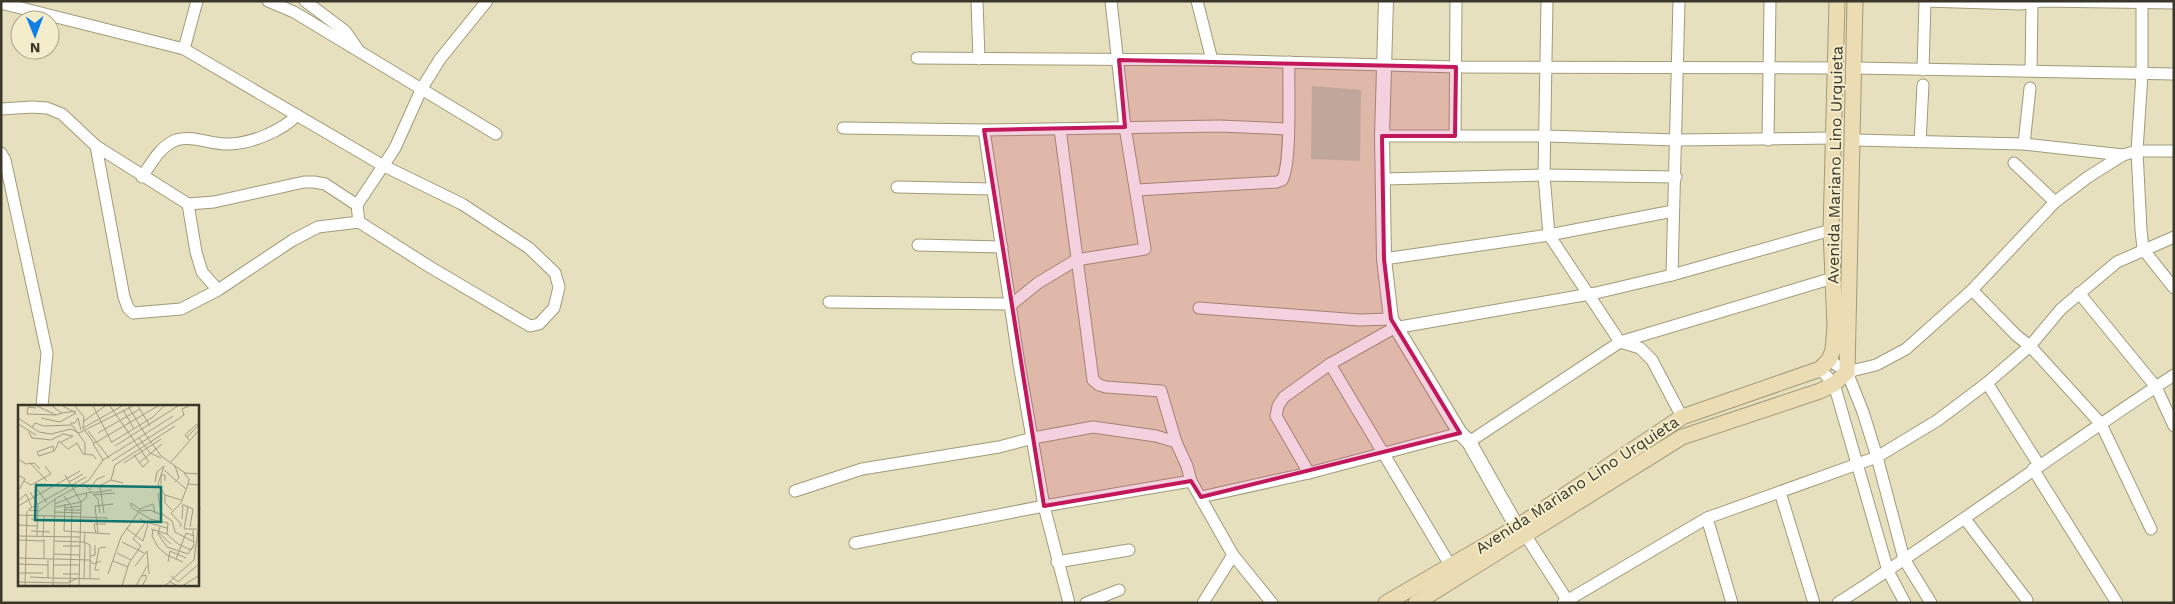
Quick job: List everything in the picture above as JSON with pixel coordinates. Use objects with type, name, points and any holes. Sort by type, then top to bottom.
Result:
[{"type":"main road","name":"Avenida Mariano Lino Urquieta","points":[[1416,603],[1682,417],[1825,364],[1833,350],[1834,326],[1831,230],[1837,1]]},
{"type":"main road","name":"Avenida Mariano Lino Urquieta","points":[[1386,603],[1450,565],[1521,530],[1682,437],[1820,391],[1834,384],[1847,372],[1855,1]]},
{"type":"street","points":[[184,49],[196,1]]},
{"type":"street","points":[[268,1],[294,12],[496,134]]},
{"type":"street","points":[[304,1],[345,31],[359,51]]},
{"type":"street","points":[[977,1],[980,59]]},
{"type":"street","points":[[829,302],[1012,304],[1038,283],[1076,260],[1145,249],[1137,190],[1125,127],[1111,1]]},
{"type":"street","points":[[1197,1],[1212,60]]},
{"type":"street","points":[[1386,1],[1382,136],[1384,259],[1392,324],[1566,602],[1707,518],[1877,457],[1938,420],[1987,383],[2030,346],[2050,319],[2117,262],[2174,237]]},
{"type":"street","points":[[1456,1],[1456,136]]},
{"type":"street","points":[[1547,1],[1544,175],[1549,236],[1586,294],[1620,342],[1640,348],[1652,360],[1682,417]]},
{"type":"street","points":[[1672,275],[1680,1]]},
{"type":"street","points":[[1768,140],[1770,1]]},
{"type":"street","points":[[1923,70],[1925,1],[2174,3]]},
{"type":"street","points":[[2031,71],[2032,2]]},
{"type":"street","points":[[2142,2],[2142,74],[2137,151],[2143,249],[2174,288]]},
{"type":"street","points":[[1,3],[24,4],[184,49],[382,165],[462,204],[528,248],[555,273],[559,287],[554,308],[539,324],[530,326],[430,267],[382,234],[359,222],[318,227],[293,240],[218,290],[181,309],[141,314],[133,313],[128,308],[96,146]]},
{"type":"street","points":[[359,222],[358,205],[382,165],[395,148],[422,88],[479,4]]},
{"type":"street","points":[[917,58],[1212,60],[1456,67],[1836,68]]},
{"type":"street","points":[[1137,190],[1277,182],[1284,176],[1288,129],[1289,62]]},
{"type":"street","points":[[1855,68],[2174,74]]},
{"type":"street","points":[[1920,142],[1923,85]]},
{"type":"street","points":[[2024,144],[2030,88]]},
{"type":"street","points":[[1,109],[47,108],[72,121],[96,146],[142,177],[188,204],[214,202],[304,182],[314,182],[325,184],[358,205]]},
{"type":"street","points":[[142,177],[161,150],[175,141],[192,139],[230,144],[279,130],[297,115]]},
{"type":"street","points":[[843,128],[984,130],[1220,126],[1288,129]]},
{"type":"street","points":[[1060,129],[1093,380],[1098,385],[1106,387],[1161,391],[1176,442],[1188,466],[1191,481],[1233,555],[1271,602]]},
{"type":"street","points":[[984,130],[1012,304],[1019,364],[1044,506],[1069,603]]},
{"type":"street","points":[[1382,136],[1546,136],[1677,140],[1834,138]]},
{"type":"street","points":[[1853,140],[2024,144],[2123,155]]},
{"type":"street","points":[[1825,364],[1847,372],[1876,365],[1906,349],[1972,290],[2054,202],[2088,177],[2123,155],[2137,151],[2174,151]]},
{"type":"street","points":[[1,153],[5,160],[25,244],[47,353],[42,405]]},
{"type":"street","points":[[2014,163],[2054,202]]},
{"type":"street","points":[[1384,179],[1544,175],[1676,177]]},
{"type":"street","points":[[898,187],[993,189]]},
{"type":"street","points":[[188,204],[196,252],[202,272],[218,290]]},
{"type":"street","points":[[1384,259],[1549,236],[1673,211]]},
{"type":"street","points":[[1199,308],[1392,324],[1586,294],[1672,275],[1831,230]]},
{"type":"street","points":[[918,245],[1002,247]]},
{"type":"street","points":[[1201,497],[1309,474],[1383,454],[1464,437],[1620,342],[1833,278]]},
{"type":"street","points":[[1972,290],[2016,336],[2030,346],[2101,424],[2152,529]]},
{"type":"street","points":[[2079,293],[2156,386],[2174,426]]},
{"type":"street","points":[[1309,474],[1276,412],[1284,396],[1392,324]]},
{"type":"street","points":[[1330,364],[1450,565]]},
{"type":"street","points":[[1825,364],[1834,384],[1888,571],[1905,603]]},
{"type":"street","points":[[1847,372],[1863,412],[1877,457],[1904,558],[1931,603]]},
{"type":"street","points":[[1838,603],[1966,519],[2036,467],[2174,375]]},
{"type":"street","points":[[1987,383],[2117,603]]},
{"type":"street","points":[[795,491],[862,469],[999,448],[1033,438],[1093,427],[1156,436],[1176,442]]},
{"type":"street","points":[[855,543],[1044,506],[1191,481]]},
{"type":"street","points":[[1780,492],[1814,603]]},
{"type":"street","points":[[1707,518],[1732,603]]},
{"type":"street","points":[[1966,519],[2027,600]]},
{"type":"street","points":[[1057,562],[1129,550]]},
{"type":"street","points":[[1203,603],[1233,555]]},
{"type":"street","points":[[1086,603],[1119,590]]},
{"type":"highlighted area","points":[[1119,60],[1456,67],[1455,136],[1382,136],[1384,259],[1391,319],[1460,433],[1201,497],[1191,481],[1044,506],[984,130],[1125,127]]},
{"type":"green space","points":[[1312,86],[1361,90],[1360,161],[1311,159]]}]
